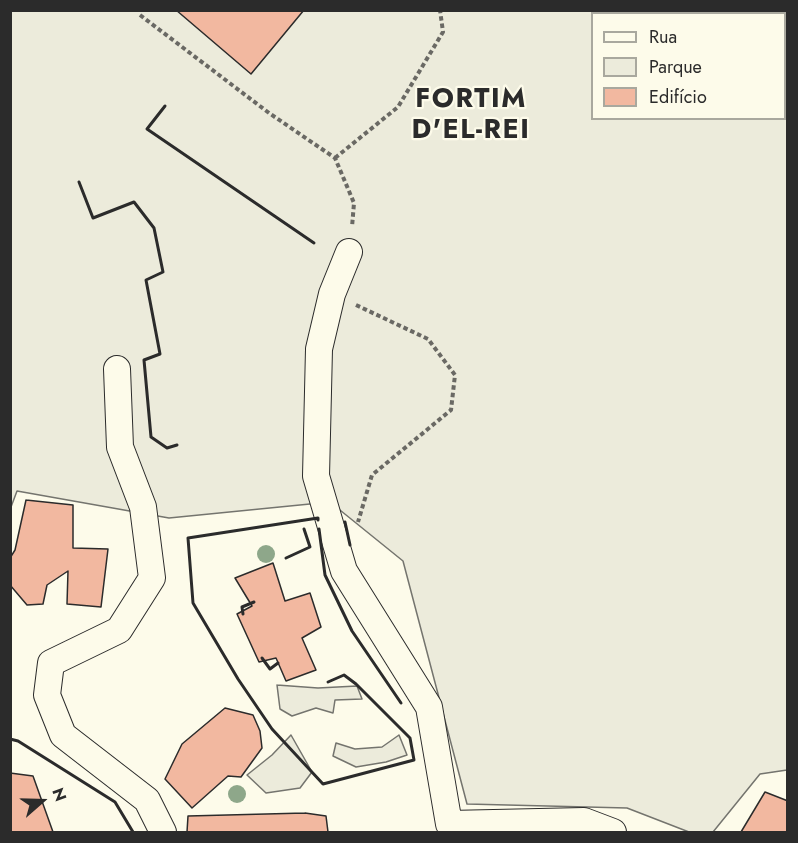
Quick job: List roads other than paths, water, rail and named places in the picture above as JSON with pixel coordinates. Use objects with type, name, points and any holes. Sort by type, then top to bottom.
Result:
[{"type":"street","points":[[349,252],[332,294],[319,349],[316,476],[344,571],[429,707],[451,828],[584,821],[613,832]]},
{"type":"street","points":[[117,369],[120,447],[142,507],[152,578],[119,630],[51,663],[47,695],[63,735],[147,800],[163,832]]},
{"type":"district","name":"FORTIM D'EL-REI","points":[[471,116]]}]
